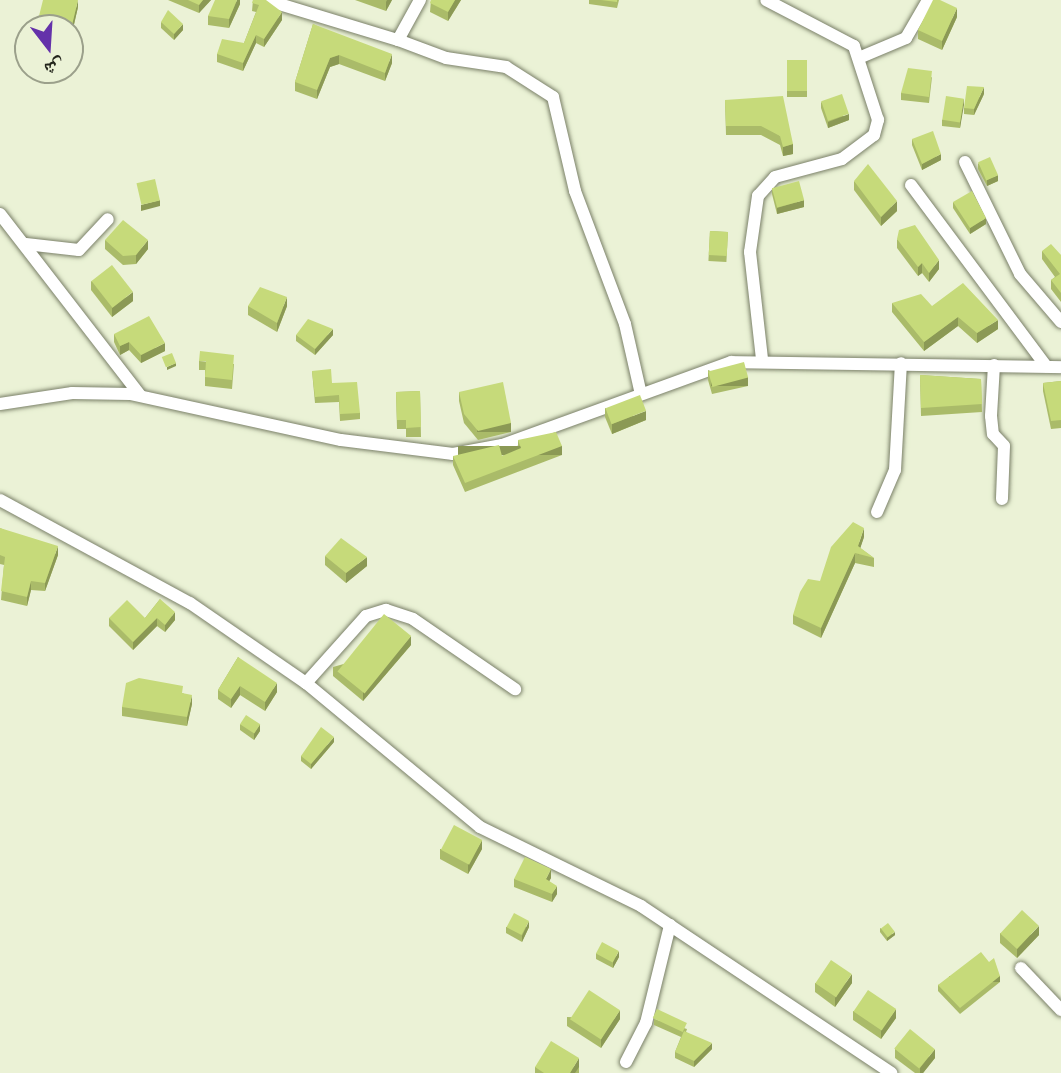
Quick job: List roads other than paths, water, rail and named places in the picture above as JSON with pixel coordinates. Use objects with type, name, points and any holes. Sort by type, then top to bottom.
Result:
[{"type":"street","points":[[266,0],[398,40],[446,58],[506,67],[553,97],[575,191],[625,324],[640,390]]},
{"type":"street","points":[[398,40],[420,0]]},
{"type":"street","points":[[861,57],[906,38],[928,0]]},
{"type":"street","points":[[762,359],[750,253],[758,196],[775,177],[829,165],[873,135],[878,120],[861,57],[846,38],[771,1]]},
{"type":"street","points":[[965,162],[1020,274],[1061,322]]},
{"type":"street","points":[[911,186],[1046,366]]},
{"type":"street","points":[[0,215],[26,244],[140,395]]},
{"type":"street","points":[[26,244],[79,250],[108,219]]},
{"type":"street","points":[[0,404],[72,393],[140,395],[341,440],[453,454],[502,445],[640,390],[704,368],[762,359],[1061,367]]},
{"type":"street","points":[[877,512],[895,470],[901,363]]},
{"type":"street","points":[[993,365],[993,434],[1004,446],[1002,499]]},
{"type":"street","points":[[0,500],[190,603],[306,683],[480,827],[670,925],[891,1073]]},
{"type":"street","points":[[306,683],[366,616],[386,610],[412,619],[515,689]]},
{"type":"street","points":[[626,1062],[646,1023],[670,925]]},
{"type":"street","points":[[1021,968],[1061,1010]]}]
